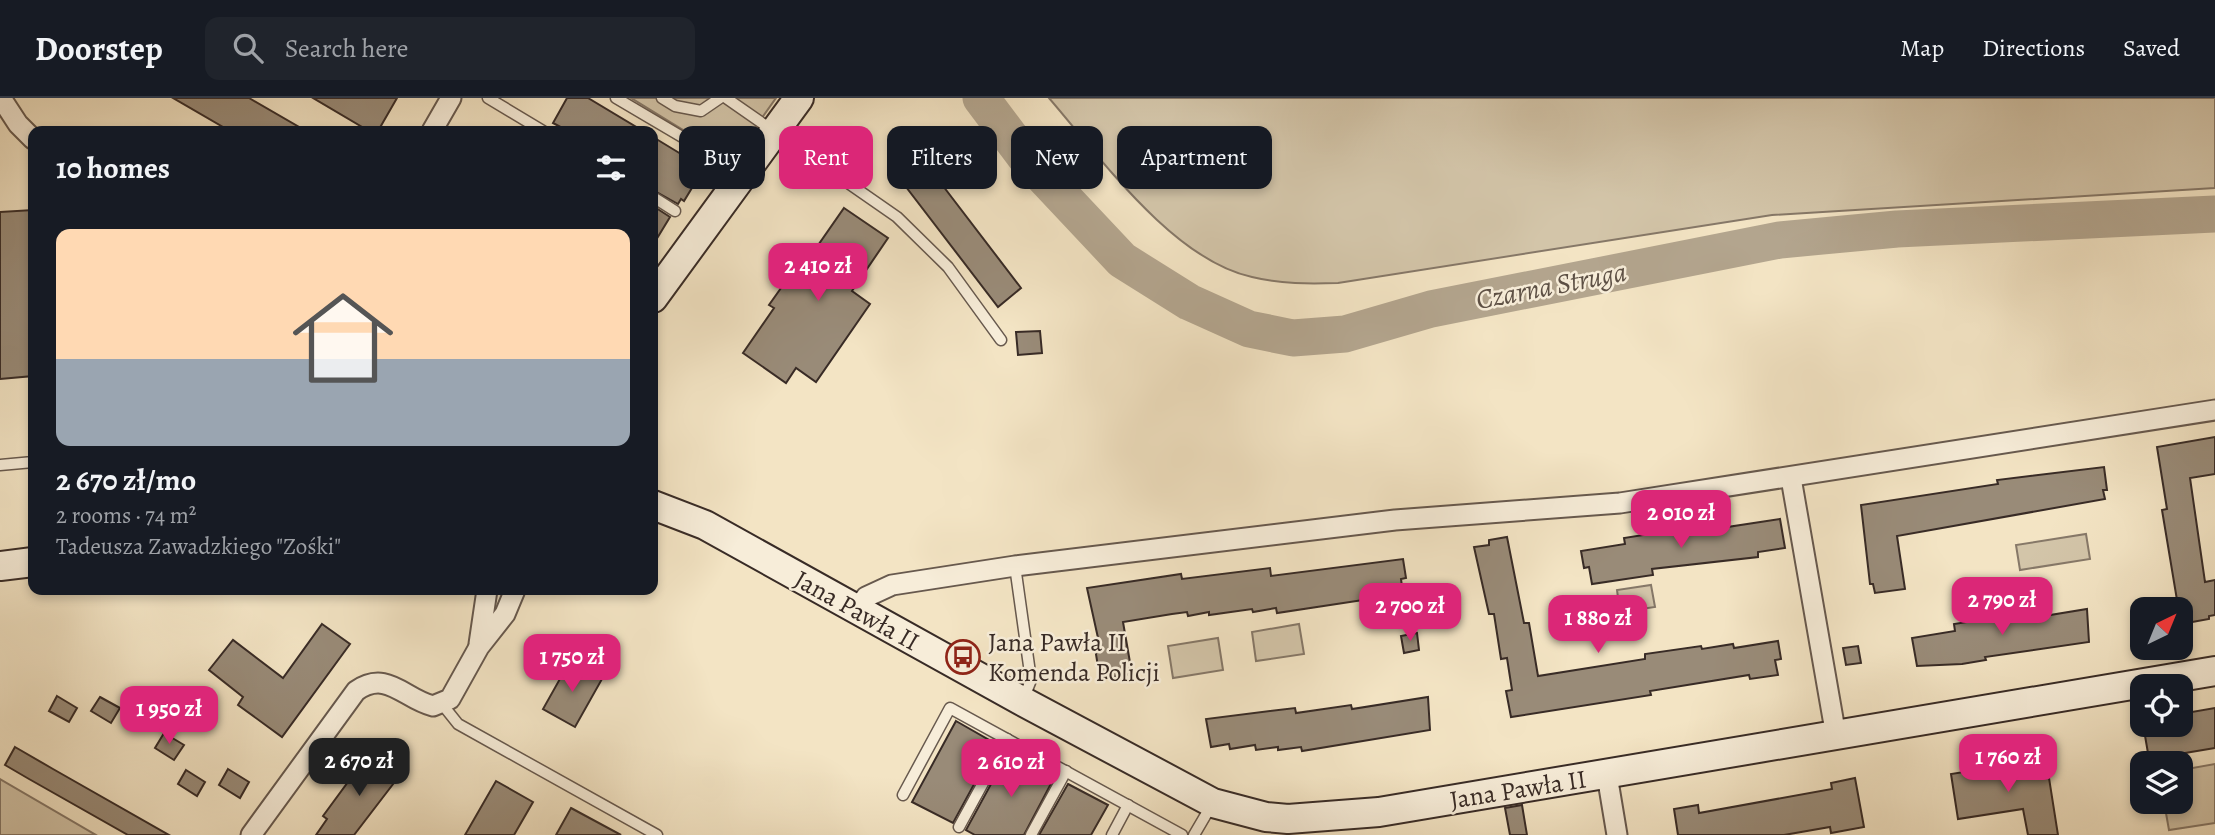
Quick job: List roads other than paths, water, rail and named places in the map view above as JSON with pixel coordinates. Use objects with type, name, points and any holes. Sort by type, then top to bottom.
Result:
[{"type":"street","points":[[1,98],[28,134]]},
{"type":"street","points":[[435,126],[451,98]]},
{"type":"street","points":[[658,291],[799,98]]},
{"type":"street","points":[[857,610],[866,597],[892,585],[1015,566],[1395,520],[1619,503],[2215,410]]},
{"type":"street","points":[[1791,478],[1836,736]]},
{"type":"street","name":"Jana Pawła II","points":[[661,511],[705,525],[1022,701],[1213,803],[1266,817],[1334,817],[1607,775],[2215,671]]},
{"type":"street","points":[[0,566],[28,563]]},
{"type":"street","points":[[479,647],[487,595]]},
{"type":"street","points":[[251,835],[356,691],[365,685],[387,683],[425,704],[442,704],[457,690],[479,647],[505,614],[513,595]]},
{"type":"street","points":[[1607,775],[1617,835]]},
{"type":"lane","points":[[488,98],[535,126]]},
{"type":"lane","points":[[616,98],[679,136]]},
{"type":"lane","points":[[662,98],[676,106],[701,111],[720,98]]},
{"type":"lane","points":[[726,98],[897,217],[948,267],[1002,340]]},
{"type":"lane","points":[[658,200],[675,211]]},
{"type":"lane","points":[[0,465],[28,462]]},
{"type":"lane","points":[[1015,566],[1031,680],[1022,701]]},
{"type":"lane","points":[[442,704],[458,724],[657,835]]},
{"type":"lane","points":[[903,795],[950,708],[1182,835]]},
{"type":"lane","points":[[960,827],[1007,739]]},
{"type":"lane","points":[[1031,835],[1066,771]]},
{"type":"lane","points":[[1194,835],[1213,803]]},
{"type":"lane","points":[[1112,835],[1128,805]]},
{"type":"waterway","name":"Czarna Struga","points":[[981,98],[1026,158],[1122,260],[1189,302],[1249,329],[1293,338],[1345,334],[1431,309],[1780,240],[1897,229],[2215,214]]},
{"type":"place","name":"Jana Pawła II Komenda Policji","points":[[963,657]]}]
